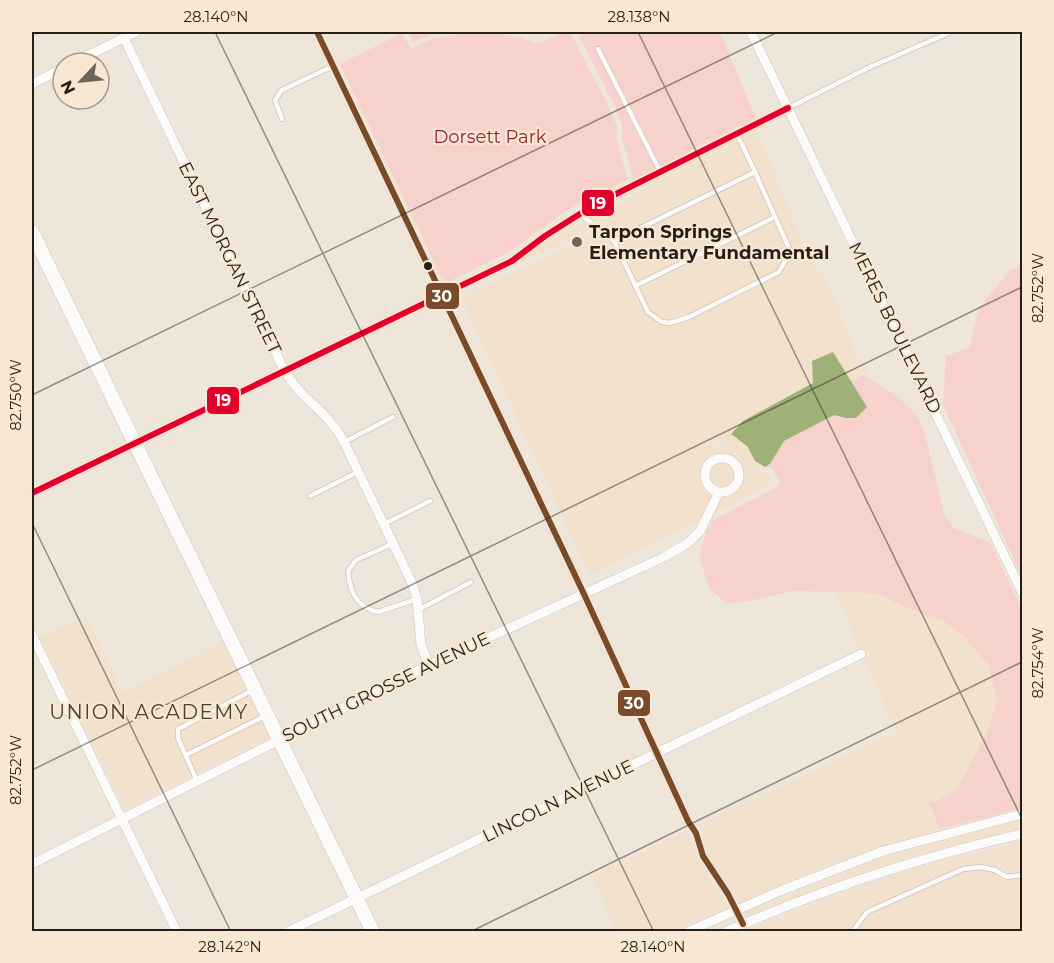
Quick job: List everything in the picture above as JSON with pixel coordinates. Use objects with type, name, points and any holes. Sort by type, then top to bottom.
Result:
[{"type":"street","points":[[97,51],[136,32]]},
{"type":"street","points":[[317,32],[583,592],[688,821],[696,832],[703,856],[728,894],[742,924]]},
{"type":"street","name":"MERES BOULEVARD","points":[[751,32],[1023,592]]},
{"type":"street","name":"EAST MORGAN STREET","points":[[124,38],[284,370],[297,390],[334,424],[384,524],[412,583],[417,599],[421,645],[429,665]]},
{"type":"street","points":[[32,84],[51,74]]},
{"type":"street","points":[[32,493],[512,261],[580,214],[788,108]]},
{"type":"street","points":[[32,232],[373,932]]},
{"type":"street","name":"SOUTH GROSSE AVENUE","points":[[32,864],[429,665],[583,592],[664,557],[688,543],[700,531],[719,492]]},
{"type":"street","points":[[32,635],[177,932]]},
{"type":"street","name":"LINCOLN AVENUE","points":[[287,932],[861,654]]},
{"type":"street","points":[[687,932],[883,851],[1023,814]]},
{"type":"street","points":[[725,932],[870,876],[925,859],[1023,834]]},
{"type":"lane","points":[[788,108],[868,68],[951,32]]},
{"type":"lane","points":[[598,49],[661,172]]},
{"type":"lane","points":[[282,119],[275,100],[282,90],[333,66]]},
{"type":"lane","points":[[580,214],[614,241],[648,312],[654,318],[670,323],[689,317],[779,272],[790,252],[737,134]]},
{"type":"lane","points":[[614,241],[755,172]]},
{"type":"lane","points":[[635,286],[775,217]]},
{"type":"lane","points":[[344,442],[393,417]]},
{"type":"lane","points":[[310,496],[358,472]]},
{"type":"lane","points":[[384,524],[430,501]]},
{"type":"lane","points":[[393,544],[356,560],[348,571],[349,585],[353,595],[360,605],[378,612],[417,599]]},
{"type":"lane","points":[[418,610],[471,582]]},
{"type":"lane","points":[[197,781],[178,738],[178,729],[189,721],[255,689]]},
{"type":"lane","points":[[186,755],[267,714]]},
{"type":"lane","points":[[852,932],[867,912],[963,869],[981,867],[995,870],[1007,877],[1023,874]]},
{"type":"shaded area","points":[[757,130],[809,257],[827,282],[853,349],[870,372],[851,382],[833,352],[813,383],[731,434],[747,446],[755,461],[764,468],[750,468],[731,445],[709,440],[702,442],[599,233],[588,231],[512,267],[542,245],[612,208],[662,178]]},
{"type":"shaded area","points":[[597,234],[703,447],[711,444],[733,448],[750,471],[766,471],[774,483],[590,576],[461,297]]},
{"type":"shaded area","points":[[833,352],[867,407],[856,418],[834,415],[784,441],[770,464],[765,467],[755,461],[747,446],[731,434],[743,421],[813,383],[812,361]]},
{"type":"shaded area","points":[[835,592],[874,593],[944,621],[965,637],[989,666],[997,700],[990,728],[957,790],[929,803],[940,829],[846,858],[739,902],[709,853],[699,825],[896,731],[864,659],[870,656],[865,646],[859,648]]},
{"type":"shaded area","points":[[85,613],[122,692],[224,640],[270,738],[125,810],[40,637]]},
{"type":"shaded area","points":[[1022,820],[1022,828],[923,853],[746,916],[744,913],[884,857]]},
{"type":"shaded area","points":[[687,831],[697,859],[727,907],[674,931],[617,931],[591,877]]},
{"type":"shaded area","points":[[1022,840],[1022,931],[740,932],[872,882],[926,865]]},
{"type":"green space","points":[[408,32],[440,32],[413,42]]},
{"type":"green space","name":"Dorsett Park","points":[[468,32],[504,34],[539,44],[562,32],[570,32],[610,109],[617,127],[616,138],[628,179],[569,209],[509,252],[448,282],[441,277],[340,64],[402,33],[411,49],[432,39]]},
{"type":"green space","points":[[577,32],[720,32],[756,118],[632,180],[622,137],[622,125]]},
{"type":"green space","points":[[1022,265],[1022,577],[943,405],[946,356],[969,348],[980,306],[1010,271]]},
{"type":"green space","points":[[864,375],[896,395],[917,415],[925,434],[944,514],[954,528],[991,543],[1022,610],[1022,808],[940,829],[929,802],[957,790],[989,728],[997,701],[989,666],[965,637],[944,621],[874,593],[791,591],[727,604],[710,589],[699,558],[706,532],[713,520],[777,487],[779,479],[771,468],[764,468],[770,464],[784,441],[834,414],[846,418],[867,407],[851,382]]},
{"type":"transit line","name":"30","points":[[317,32],[583,592],[688,821],[696,833],[703,856],[728,894],[743,924]]},
{"type":"transit line","name":"19","points":[[32,493],[512,261],[545,236],[594,205],[788,108]]},
{"type":"place","name":"Tarpon Springs Elementary Fundamental","points":[[577,242]]},
{"type":"district","name":"UNION ACADEMY","points":[[149,712]]}]
